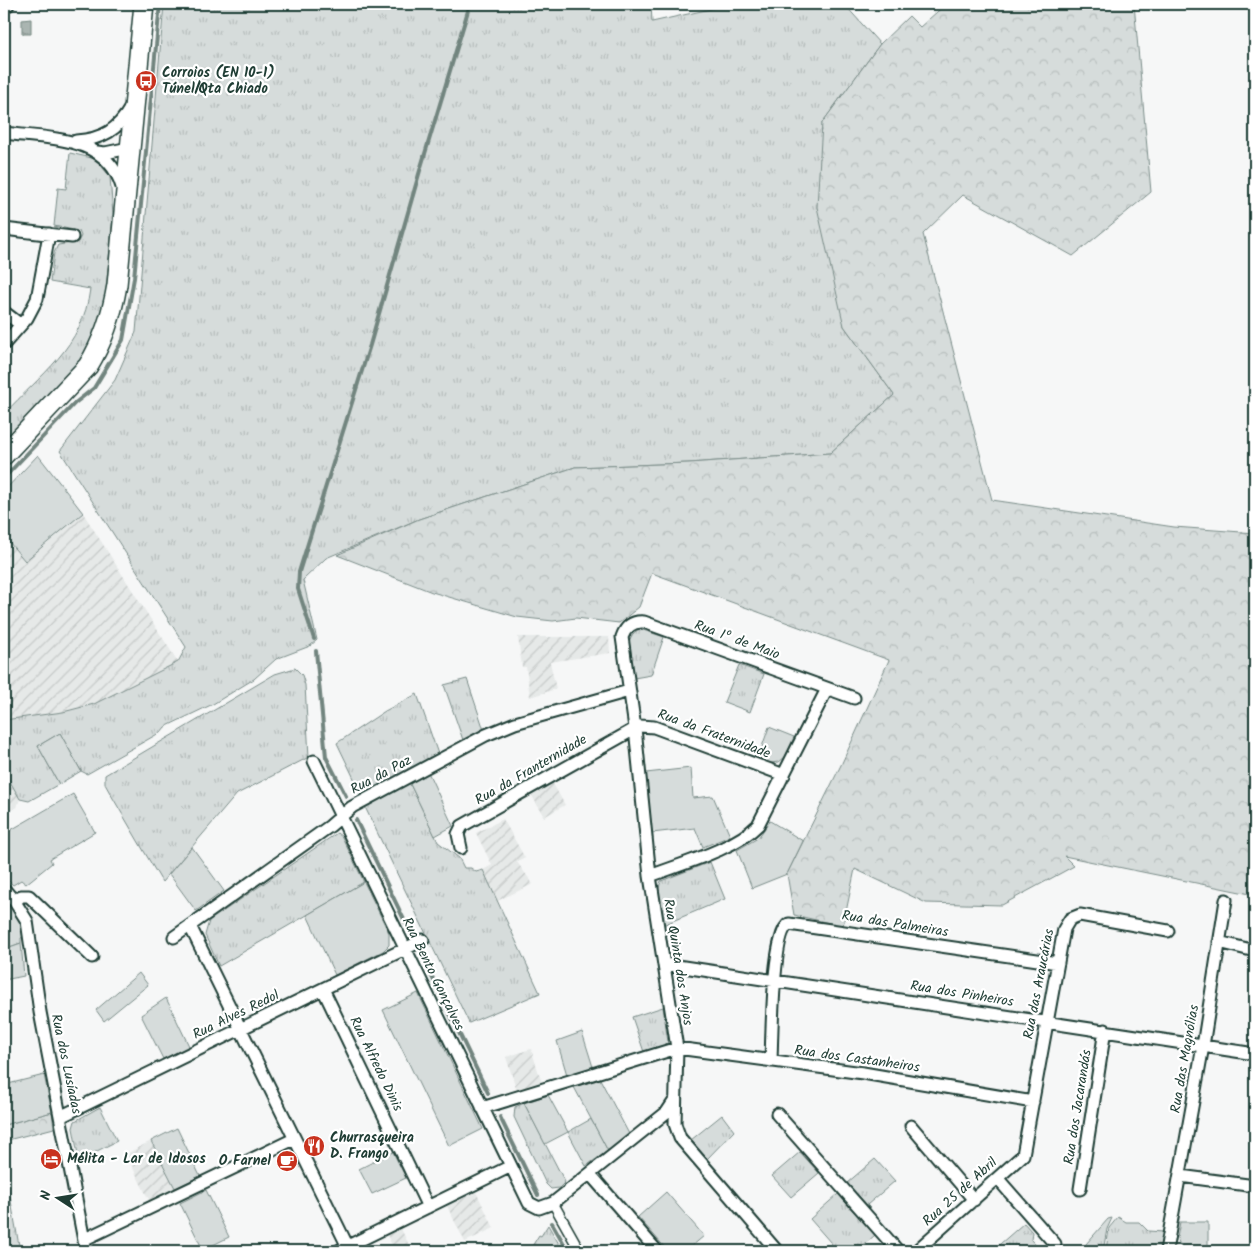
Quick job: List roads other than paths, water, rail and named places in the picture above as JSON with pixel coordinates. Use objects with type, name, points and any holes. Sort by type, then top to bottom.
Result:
[{"type":"main road","points":[[4,455],[76,380],[97,351],[105,334],[114,304],[144,7]]},
{"type":"street","points":[[72,142],[99,138],[108,134],[122,122],[133,103]]},
{"type":"street","points":[[4,133],[72,142],[97,152],[106,153],[129,148]]},
{"type":"street","points":[[99,138],[129,148]]},
{"type":"street","points":[[97,152],[113,165],[118,174],[122,187],[123,212]]},
{"type":"street","points":[[4,229],[72,237]]},
{"type":"street","points":[[4,344],[22,325],[38,299],[49,234]]},
{"type":"street","points":[[4,312],[22,325]]},
{"type":"street","name":"Rua 1º de Maio","points":[[621,644],[622,636],[628,626],[633,623],[644,622],[854,698]]},
{"type":"street","name":"Rua Quinta dos Anjos","points":[[621,644],[635,728],[650,876],[677,1048],[675,1124],[680,1138],[776,1251]]},
{"type":"street","points":[[650,876],[732,843],[750,833],[764,816],[827,689]]},
{"type":"street","name":"Rua da Paz","points":[[174,937],[330,826],[352,807],[500,729],[629,691]]},
{"type":"street","name":"Rua da Fraternidade","points":[[635,728],[644,726],[654,727],[784,776]]},
{"type":"street","name":"Rua da Franternidade","points":[[461,848],[458,834],[462,826],[635,728]]},
{"type":"street","name":"Rua Bento Gonçalves","points":[[314,761],[525,1200],[534,1207],[539,1208],[552,1203]]},
{"type":"street","name":"Rua dos Lusíadas","points":[[4,890],[16,902],[27,921],[40,1012],[62,1116],[86,1251]]},
{"type":"street","points":[[16,902],[21,896],[29,896],[92,957]]},
{"type":"street","name":"Rua das Magnólias","points":[[1166,1251],[1203,1046],[1226,900]]},
{"type":"street","name":"Rua das Araucárias","points":[[1023,1155],[1046,1022],[1066,923],[1078,915],[1168,931]]},
{"type":"street","name":"Rua das Palmeiras","points":[[774,980],[781,934],[786,925],[791,923],[1058,963]]},
{"type":"street","points":[[190,926],[294,1139],[345,1250],[509,1167]]},
{"type":"street","name":"Rua Alves Redol","points":[[62,1116],[423,940]]},
{"type":"street","points":[[1219,942],[1255,951]]},
{"type":"street","name":"Rua dos Pinheiros","points":[[664,964],[1255,1054]]},
{"type":"street","points":[[771,1061],[774,980]]},
{"type":"street","name":"Rua Alfredo Dinis","points":[[323,989],[428,1207]]},
{"type":"street","name":"Rua dos Jacarandás","points":[[1080,1189],[1105,1030]]},
{"type":"street","points":[[482,1108],[677,1048]]},
{"type":"street","name":"Rua dos Castanheiros","points":[[677,1048],[863,1073],[1033,1102]]},
{"type":"street","points":[[580,1251],[552,1203],[667,1112],[676,1098]]},
{"type":"street","points":[[777,1114],[898,1251]]},
{"type":"street","points":[[911,1126],[974,1200]]},
{"type":"street","points":[[85,1239],[294,1139]]},
{"type":"street","name":"Rua 25 de Abril","points":[[916,1251],[1023,1155]]},
{"type":"street","points":[[590,1174],[657,1251]]},
{"type":"street","points":[[1180,1176],[1255,1186]]},
{"type":"street","points":[[998,1179],[1055,1244]]},
{"type":"water","points":[[31,19],[31,34],[22,34],[22,20]]},
{"type":"waterway","points":[[4,478],[75,403],[94,388],[123,340],[134,278],[160,4]]},
{"type":"waterway","points":[[314,639],[298,589],[299,572],[370,345],[470,4]]},
{"type":"waterway","points":[[316,651],[326,757],[346,796]]},
{"type":"waterway","points":[[356,820],[410,932]]},
{"type":"waterway","points":[[422,956],[488,1093]]},
{"type":"waterway","points":[[500,1117],[538,1195]]},
{"type":"waterway","points":[[552,1223],[568,1251]]},
{"type":"place","name":"Corroios (EN 10-1) Túnel/Qta Chiado","points":[[146,81]]},
{"type":"place","name":"Churrasqueira D. Frango","points":[[314,1146]]},
{"type":"place","name":"Mélita - Lar de Idosos","points":[[51,1159]]},
{"type":"place","name":"O Farnel","points":[[287,1161]]}]
